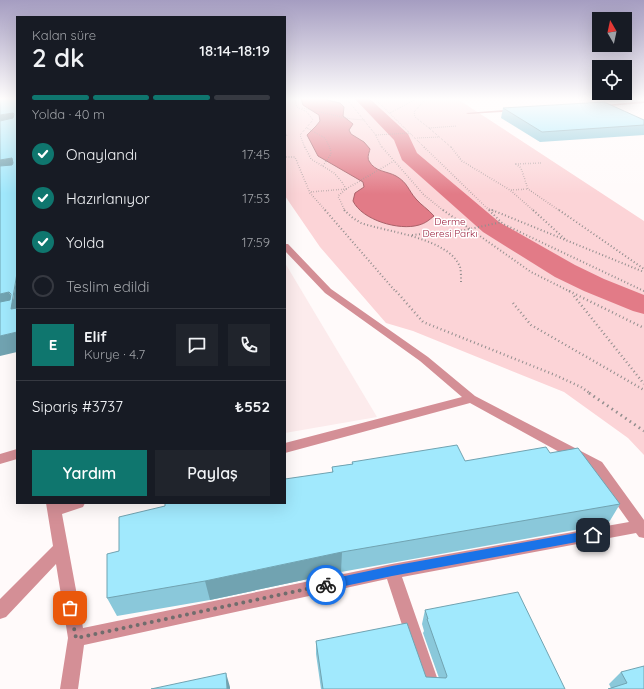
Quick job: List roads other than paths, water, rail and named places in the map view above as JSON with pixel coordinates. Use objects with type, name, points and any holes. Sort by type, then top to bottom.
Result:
[{"type":"street","points":[[76,638],[392,571],[642,529],[597,466],[471,399],[424,359],[328,291],[286,247]]},
{"type":"street","points":[[286,448],[471,399]]},
{"type":"street","points":[[0,459],[16,454]]},
{"type":"street","points":[[69,689],[76,638],[53,506],[70,504]]},
{"type":"street","points":[[0,611],[60,549]]},
{"type":"street","points":[[392,571],[432,689]]},
{"type":"waterway","points":[[394,130],[402,138],[409,156],[491,227],[565,271],[594,285],[644,305]]},
{"type":"park label","name":"Derme Deresi Parkı","points":[[450,226]]}]
